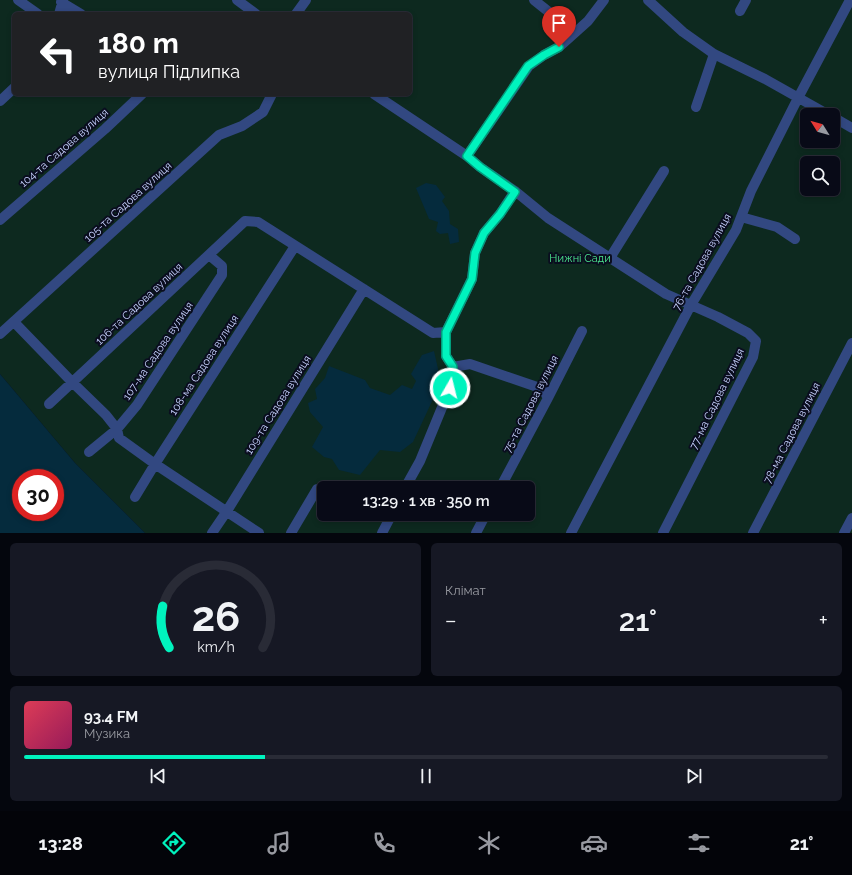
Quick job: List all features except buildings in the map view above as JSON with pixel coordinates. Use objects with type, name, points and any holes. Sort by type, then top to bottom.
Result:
[{"type":"street","points":[[18,0],[35,12]]},
{"type":"street","points":[[297,12],[306,0]]},
{"type":"street","points":[[534,0],[554,16],[572,36]]},
{"type":"street","points":[[467,156],[528,66],[559,47],[572,36],[588,22],[604,0]]},
{"type":"street","points":[[648,0],[683,32],[714,54],[765,79],[816,108]]},
{"type":"street","points":[[740,11],[746,0]]},
{"type":"street","name":"76-та Садова вулиця","points":[[570,533],[691,305],[736,230],[751,191],[850,0]]},
{"type":"street","points":[[59,12],[62,1],[78,12]]},
{"type":"street","points":[[239,12],[241,9],[240,2]]},
{"type":"street","points":[[240,2],[253,12]]},
{"type":"street","points":[[696,107],[714,54]]},
{"type":"street","points":[[0,101],[12,90]]},
{"type":"street","name":"104-та Садова вулиця","points":[[0,220],[105,129],[140,96]]},
{"type":"street","name":"105-та Садова вулиця","points":[[0,334],[219,135],[242,126],[263,112],[271,96]]},
{"type":"street","points":[[377,96],[467,156],[548,218],[666,294],[691,305]]},
{"type":"street","points":[[840,121],[852,128]]},
{"type":"street","points":[[610,258],[664,171]]},
{"type":"street","points":[[409,481],[420,461],[450,388],[453,367],[446,356],[446,332],[472,279],[475,253],[484,233],[500,214],[515,192]]},
{"type":"street","points":[[741,217],[777,227],[795,239]]},
{"type":"street","name":"106-та Садова вулиця","points":[[49,404],[245,221],[258,222],[295,246]]},
{"type":"street","points":[[295,246],[432,333],[446,332]]},
{"type":"street","name":"108-ма Садова вулиця","points":[[135,497],[295,246]]},
{"type":"street","name":"107-ма Садова вулиця","points":[[89,452],[117,429],[137,405],[222,275],[222,266],[209,255]]},
{"type":"street","name":"109-та Садова вулиця","points":[[212,533],[364,289]]},
{"type":"street","name":"77-ма Садова вулиця","points":[[663,533],[753,357],[756,341],[748,333],[691,305]]},
{"type":"street","points":[[14,322],[106,415],[117,429],[119,438],[155,464],[259,533]]},
{"type":"street","name":"75-та Садова вулиця","points":[[504,481],[582,331]]},
{"type":"street","name":"78-ма Садова вулиця","points":[[754,533],[852,344]]},
{"type":"street","points":[[453,367],[470,364],[542,389],[548,398]]},
{"type":"street","points":[[291,533],[317,489]]},
{"type":"street","points":[[844,533],[852,518]]},
{"type":"street","points":[[382,533],[388,521]]},
{"type":"street","points":[[476,533],[482,521]]},
{"type":"green space","name":"Нижні Сади","points":[[0,0],[852,0],[852,533],[145,533],[75,463],[0,374]]},
{"type":"water","points":[[426,183],[436,185],[445,197],[442,201],[449,211],[450,224],[458,229],[459,242],[450,244],[448,233],[440,234],[436,231],[438,222],[429,219],[416,188]]},
{"type":"water","points":[[434,351],[441,382],[413,442],[400,452],[380,450],[360,475],[339,470],[332,459],[324,457],[312,447],[323,427],[310,412],[308,403],[317,399],[315,389],[325,378],[329,366],[365,380],[370,388],[390,395],[402,385],[412,389],[416,381],[411,374],[422,355]]},
{"type":"water","points":[[0,374],[75,463],[145,533],[0,533]]},
{"type":"route","points":[[450,388],[453,367],[446,356],[446,332],[472,279],[475,253],[484,233],[500,214],[515,192],[467,156],[528,66],[559,47]]}]
